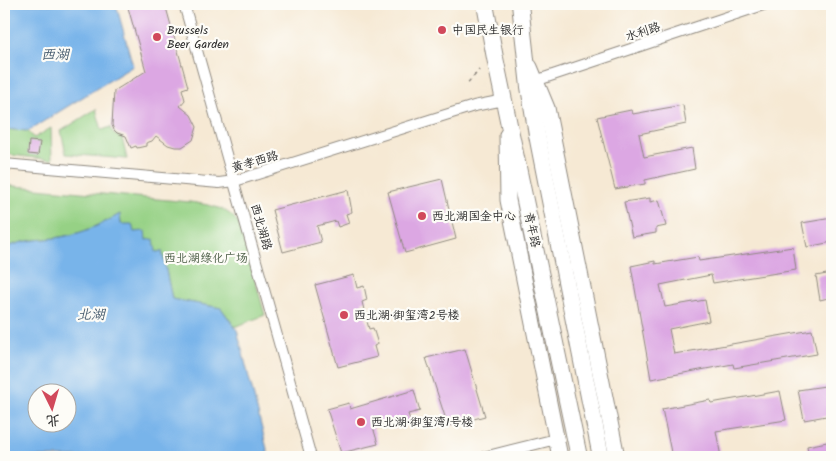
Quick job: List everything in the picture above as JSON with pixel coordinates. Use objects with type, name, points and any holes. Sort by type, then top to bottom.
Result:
[{"type":"main road","name":"青年路","points":[[485,4],[494,58],[579,457]]},
{"type":"main road","points":[[492,4],[494,58]]},
{"type":"main road","points":[[515,4],[524,50]]},
{"type":"main road","name":"青年路","points":[[520,4],[524,50],[532,84],[570,305],[601,457]]},
{"type":"main road","points":[[532,84],[547,108],[617,457]]},
{"type":"main road","points":[[505,106],[508,200],[560,457]]},
{"type":"street","name":"西北湖路","points":[[184,4],[312,457]]},
{"type":"street","name":"水利路","points":[[532,84],[766,4]]},
{"type":"street","name":"黄孝西路","points":[[4,164],[219,183],[235,181],[474,106],[505,106]]},
{"type":"street","points":[[484,457],[556,439]]},
{"type":"path","points":[[468,83],[479,70]]},
{"type":"green space","points":[[96,109],[102,130],[111,127],[115,134],[122,138],[127,159],[66,154],[61,131]]},
{"type":"green space","points":[[51,128],[52,160],[4,154],[4,129],[28,131],[34,138]]},
{"type":"green space","name":"西北湖绿化广场","points":[[4,185],[190,202],[212,206],[225,211],[240,226],[265,315],[235,327],[221,308],[172,299],[162,251],[156,252],[146,240],[121,224],[120,214],[84,231],[53,238],[25,241],[4,249]]},
{"type":"water","name":"西湖","points":[[4,4],[116,4],[133,66],[28,131],[4,129]]},
{"type":"water","name":"北湖","points":[[120,214],[121,224],[132,224],[134,232],[145,231],[146,240],[154,239],[156,252],[162,251],[172,299],[221,308],[237,330],[269,457],[4,457],[4,249],[25,241],[61,237],[92,228]]},
{"type":"building","points":[[127,4],[165,4],[188,87],[182,89],[185,100],[180,106],[191,115],[197,127],[193,140],[182,147],[168,145],[156,136],[152,141],[146,143],[146,146],[131,148],[126,136],[117,133],[112,125],[114,91],[146,71]]},
{"type":"building","points":[[683,105],[686,124],[639,134],[644,157],[692,148],[695,169],[645,180],[645,184],[615,189],[597,117],[631,110],[633,114]]},
{"type":"building","points":[[29,141],[40,142],[38,155],[28,154]]},
{"type":"building","name":"西北湖国金中心","points":[[442,179],[456,239],[405,253],[388,192]]},
{"type":"building","points":[[348,190],[352,212],[346,214],[349,223],[338,227],[336,221],[317,226],[321,242],[283,252],[272,210]]},
{"type":"building","points":[[650,198],[650,202],[659,200],[666,226],[656,228],[656,233],[632,237],[624,202]]},
{"type":"building","points":[[832,218],[832,242],[807,247],[802,223]]},
{"type":"building","points":[[793,247],[796,270],[713,283],[711,275],[660,285],[665,307],[705,300],[709,321],[669,329],[674,354],[812,330],[817,354],[734,368],[733,364],[651,379],[631,266],[655,261],[655,264],[698,257],[699,261]]},
{"type":"building","points":[[832,273],[832,297],[820,300],[816,276]]},
{"type":"building","name":"西北湖·御玺湾2号楼","points":[[354,275],[357,288],[364,286],[367,300],[362,302],[369,329],[373,328],[378,344],[374,346],[377,357],[338,367],[315,285]]},
{"type":"building","points":[[465,349],[485,416],[448,426],[426,358]]},
{"type":"building","points":[[832,385],[832,415],[804,420],[798,390]]},
{"type":"building","name":"西北湖·御玺湾1号楼","points":[[414,390],[420,411],[408,414],[411,423],[395,429],[392,421],[373,427],[378,444],[341,453],[327,409],[349,403],[350,409]]},
{"type":"building","points":[[780,391],[786,420],[716,431],[721,457],[672,457],[662,409],[710,400],[711,403]]},
{"type":"building","points":[[832,441],[832,457],[809,457],[807,446]]},
{"type":"place","name":"中国民生银行","points":[[442,30]]},
{"type":"place","name":"Brussels Beer Garden","points":[[157,37]]},
{"type":"place","name":"西北湖国金中心","points":[[422,216]]},
{"type":"place","name":"西北湖·御玺湾2号楼","points":[[344,315]]},
{"type":"place","name":"西北湖·御玺湾1号楼","points":[[361,422]]}]
